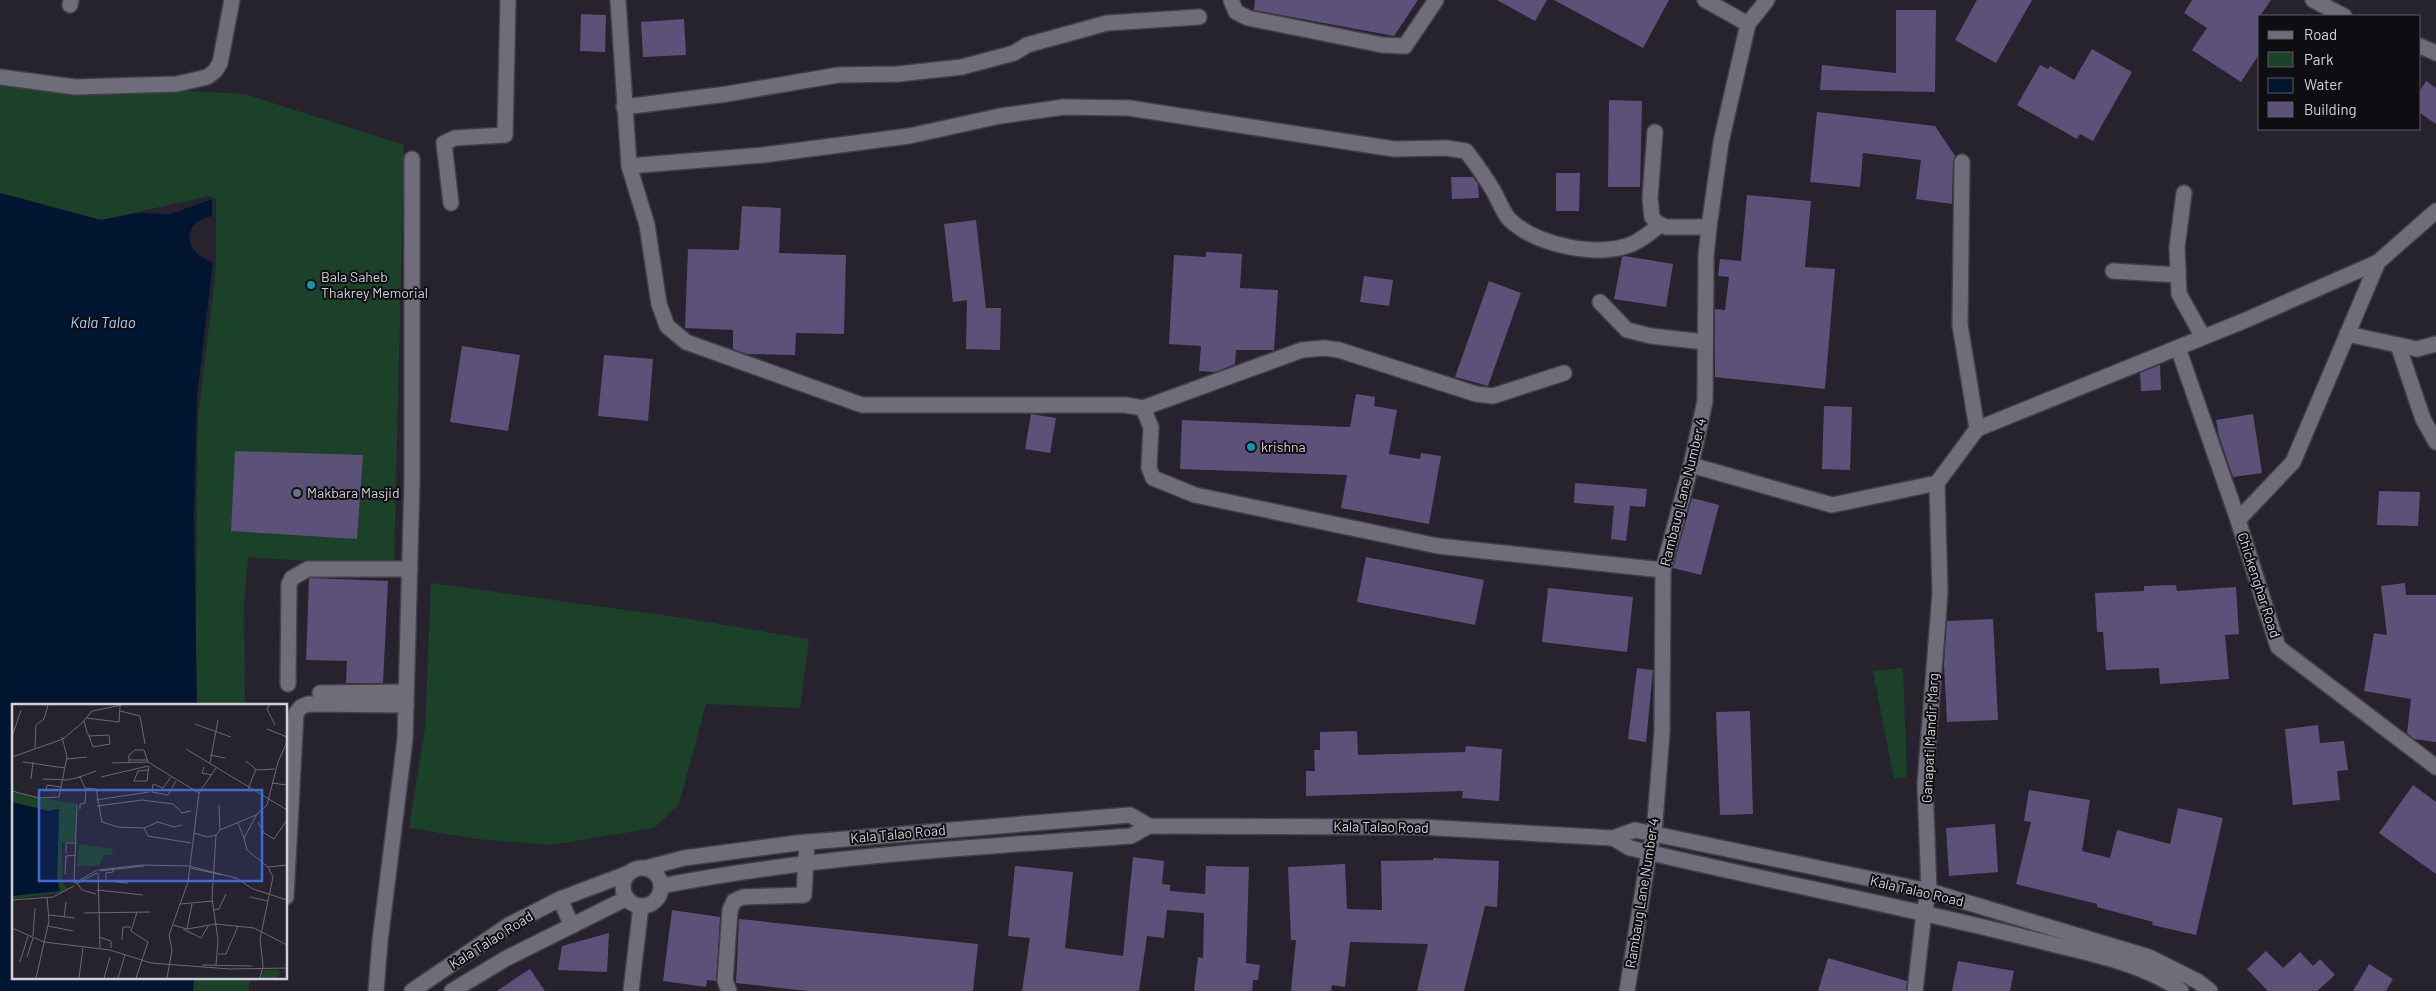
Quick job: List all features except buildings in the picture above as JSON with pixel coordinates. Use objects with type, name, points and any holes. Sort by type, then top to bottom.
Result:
[{"type":"street","points":[[0,77],[75,87],[177,84],[200,80],[215,71],[220,63],[232,0]]},
{"type":"street","points":[[451,203],[444,143],[455,138],[505,135],[508,0]]},
{"type":"street","points":[[618,0],[629,166],[647,225],[659,304],[667,326],[686,342],[862,405],[1107,405],[1143,408],[1302,350],[1324,348],[1339,350],[1476,394],[1493,396],[1564,373]]},
{"type":"street","points":[[1230,0],[1236,12],[1248,18],[1382,46],[1405,46],[1436,0]]},
{"type":"street","points":[[1705,0],[1748,24]]},
{"type":"street","name":"Rambaug Lane Number 4","points":[[1627,991],[1649,852],[1654,834],[1662,732],[1663,570],[1691,465],[1705,401],[1706,256],[1721,142],[1748,24],[1767,0]]},
{"type":"street","points":[[2313,0],[2342,15]]},
{"type":"street","points":[[624,107],[727,94],[838,75],[898,74],[962,67],[1014,53],[1027,45],[1107,24],[1199,18]]},
{"type":"street","points":[[2421,46],[2436,53]]},
{"type":"street","points":[[629,166],[763,155],[909,136],[1000,116],[1064,107],[1129,108],[1394,149],[1446,148],[1466,151],[1480,170],[1507,217],[1522,230],[1568,247],[1616,247],[1630,244],[1647,236],[1660,225]]},
{"type":"street","points":[[1655,132],[1650,198],[1652,217],[1660,225],[1666,227],[1709,227]]},
{"type":"street","points":[[376,991],[380,941],[405,739],[412,481],[412,159]]},
{"type":"street","points":[[1962,162],[1960,325],[1977,429]]},
{"type":"street","points":[[2184,193],[2177,247],[2179,294],[2203,337]]},
{"type":"street","name":"Chickenghar Road","points":[[2436,211],[2378,262],[2293,462],[2238,520],[2278,647],[2436,767]]},
{"type":"street","points":[[1691,465],[1832,505],[1937,483],[1977,429],[2178,348],[2378,262]]},
{"type":"street","points":[[2113,271],[2178,275]]},
{"type":"street","points":[[1600,302],[1627,330],[1651,336],[1705,342]]},
{"type":"street","points":[[2347,334],[2417,349],[2436,344]]},
{"type":"street","points":[[2398,345],[2423,419],[2436,442]]},
{"type":"street","points":[[2178,348],[2238,520]]},
{"type":"street","points":[[1143,408],[1151,427],[1149,468],[1153,478],[1195,495],[1438,546],[1663,570]]},
{"type":"street","name":"Ganapati Mandir Marg","points":[[1915,991],[1924,912],[1929,891],[1925,784],[1940,593],[1937,483]]},
{"type":"street","points":[[288,684],[289,584],[292,578],[308,569],[410,569]]},
{"type":"street","points":[[320,693],[406,698]]},
{"type":"street","points":[[288,860],[296,713],[301,707],[308,704],[406,698]]},
{"type":"street","name":"Kala Talao Road","points":[[646,868],[684,858],[807,842],[1130,815],[1149,826]]},
{"type":"street","name":"Kala Talao Road","points":[[661,886],[807,862],[917,851],[1131,836],[1149,826],[1421,827],[1613,838],[1635,830],[1929,891],[2149,957],[2197,981],[2210,991]]},
{"type":"street","name":"Kala Talao Road","points":[[1613,838],[1630,848],[1924,912],[2130,964],[2181,991]]},
{"type":"street","points":[[730,991],[725,981],[730,910],[734,901],[743,897],[804,895],[807,842]]},
{"type":"street","points":[[646,868],[657,875],[661,886],[658,898],[653,903],[641,906],[627,898],[623,884],[629,873],[634,869],[646,868]]},
{"type":"street","name":"Kala Talao Road","points":[[412,991],[509,925],[560,899],[629,873]]},
{"type":"street","name":"Kala Talao Road","points":[[452,991],[505,959],[627,898]]},
{"type":"street","points":[[560,899],[572,926]]},
{"type":"street","points":[[630,991],[641,906]]},
{"type":"green space","points":[[0,74],[56,84],[245,94],[404,145],[394,567],[248,557],[244,602],[245,704],[195,704],[198,417],[216,269],[216,199],[209,196],[101,220],[0,193]]},
{"type":"green space","points":[[431,583],[677,617],[809,639],[800,708],[706,704],[679,804],[654,828],[551,845],[477,839],[409,828],[425,728]]},
{"type":"green space","points":[[1903,668],[1907,777],[1894,779],[1873,671]]},
{"type":"green space","points":[[194,978],[249,978],[249,991],[194,991]]},
{"type":"water","name":"Kala Talao","points":[[0,193],[101,220],[137,213],[171,214],[212,199],[212,216],[202,219],[195,225],[191,231],[190,239],[196,253],[213,262],[197,394],[194,519],[197,704],[12,704],[12,978],[194,978],[193,991],[0,991]]},
{"type":"place","name":"Bala Saheb Thakrey Memorial","points":[[311,285]]},
{"type":"place","name":"krishna","points":[[1251,447]]},
{"type":"place","name":"Makbara Masjid","points":[[297,493]]}]
